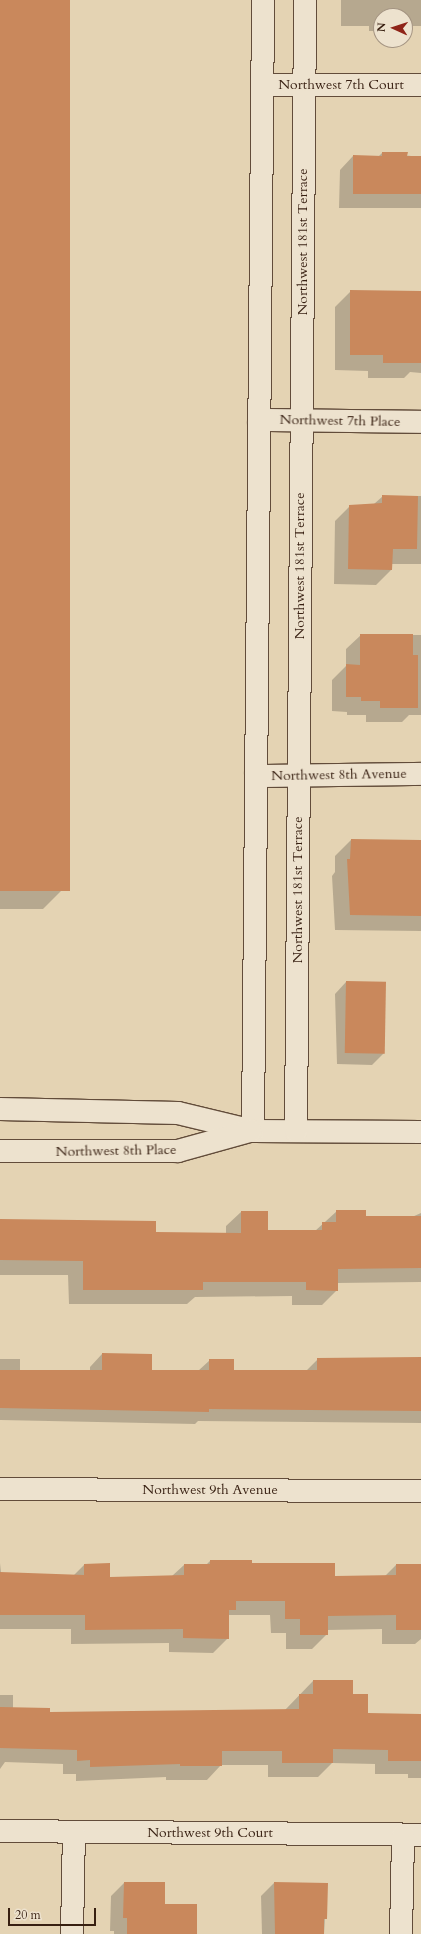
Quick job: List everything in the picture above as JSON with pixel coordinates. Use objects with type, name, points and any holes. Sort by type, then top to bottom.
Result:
[{"type":"street","points":[[253,1131],[263,0]]},
{"type":"street","name":"Northwest 181st Terrace","points":[[296,1131],[305,0]]},
{"type":"street","name":"Northwest 7th Court","points":[[262,85],[421,85]]},
{"type":"street","name":"Northwest 7th Place","points":[[259,420],[421,422]]},
{"type":"street","name":"Northwest 8th Avenue","points":[[256,776],[421,774]]},
{"type":"street","name":"Northwest 8th Place","points":[[0,1110],[178,1113],[253,1131],[421,1132]]},
{"type":"street","name":"Northwest 8th Place","points":[[0,1151],[178,1151],[253,1131]]},
{"type":"street","name":"Northwest 9th Avenue","points":[[0,1489],[421,1491]]},
{"type":"street","name":"Northwest 9th Court","points":[[0,1832],[412,1835]]},
{"type":"street","points":[[72,1934],[74,1832]]},
{"type":"street","points":[[401,1934],[412,1835]]},
{"type":"building","points":[[0,0],[70,0],[70,891],[0,891]]},
{"type":"building","points":[[382,152],[408,152],[407,156],[421,156],[421,194],[353,194],[353,155],[382,156]]},
{"type":"building","points":[[350,290],[421,291],[421,363],[383,363],[383,355],[350,355]]},
{"type":"building","points":[[382,495],[418,496],[417,549],[393,549],[392,570],[348,569],[349,505],[382,503]]},
{"type":"building","points":[[360,634],[413,634],[413,655],[418,655],[418,708],[380,708],[380,701],[361,701],[361,697],[346,697],[346,664],[360,665]]},
{"type":"building","points":[[351,839],[421,840],[421,916],[350,915],[347,859],[350,859]]},
{"type":"building","points":[[346,981],[386,982],[385,1054],[345,1053]]},
{"type":"building","points":[[336,1210],[366,1210],[366,1216],[421,1216],[421,1268],[338,1269],[338,1291],[306,1290],[306,1282],[203,1282],[203,1290],[83,1290],[83,1261],[0,1260],[0,1219],[156,1221],[156,1232],[241,1233],[241,1211],[268,1211],[268,1230],[322,1230],[322,1222],[336,1222]]},
{"type":"building","points":[[102,1353],[152,1354],[152,1370],[209,1370],[209,1359],[234,1359],[234,1370],[317,1370],[317,1358],[421,1357],[421,1411],[209,1409],[209,1412],[0,1408],[0,1370],[102,1370]]},
{"type":"building","points":[[210,1560],[252,1560],[252,1563],[335,1563],[335,1576],[396,1575],[396,1564],[421,1564],[421,1630],[396,1630],[396,1615],[328,1616],[328,1635],[300,1635],[300,1619],[285,1619],[285,1601],[236,1601],[236,1610],[229,1610],[229,1639],[183,1638],[183,1629],[85,1630],[85,1615],[0,1615],[0,1572],[84,1575],[84,1564],[110,1563],[110,1577],[184,1575],[184,1564],[210,1564]]},
{"type":"building","points":[[313,1680],[353,1680],[353,1694],[368,1694],[368,1713],[421,1714],[421,1761],[388,1761],[388,1750],[333,1749],[333,1763],[282,1763],[282,1751],[222,1751],[222,1766],[180,1766],[180,1764],[90,1767],[90,1760],[77,1761],[77,1750],[0,1748],[0,1707],[50,1708],[50,1712],[299,1709],[299,1694],[313,1694]]},
{"type":"building","points":[[124,1882],[165,1882],[165,1904],[197,1904],[197,1934],[127,1934],[127,1918],[123,1918]]},
{"type":"building","points":[[274,1882],[328,1883],[327,1919],[324,1919],[324,1934],[275,1934]]}]
